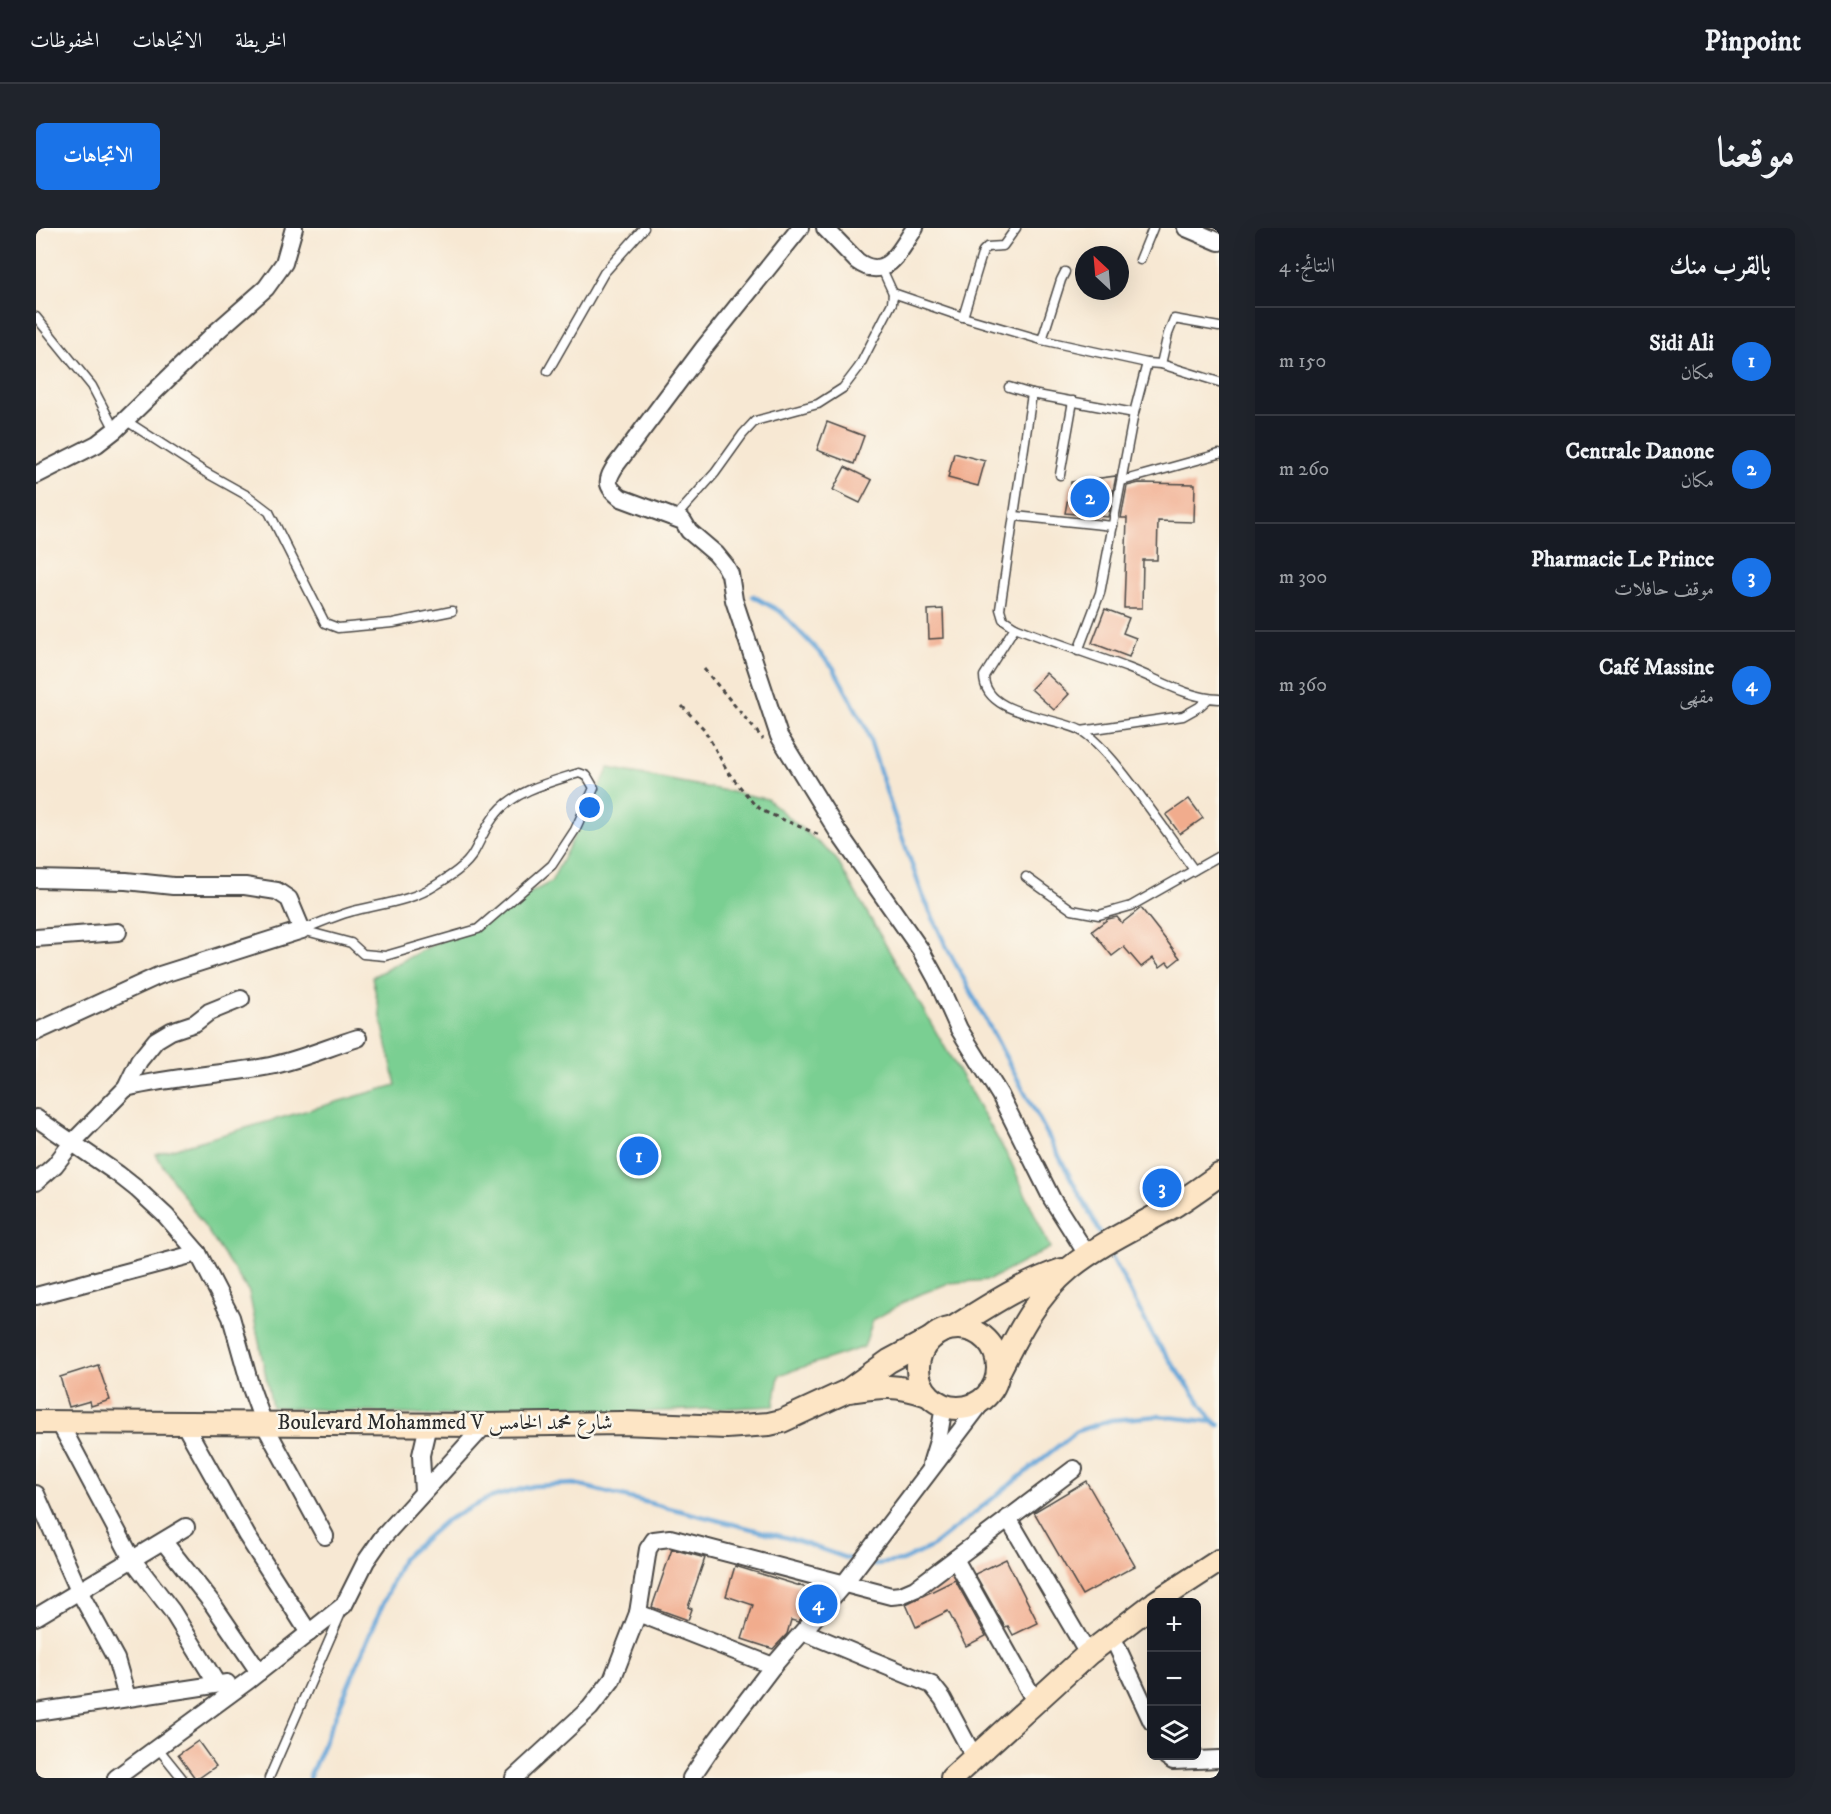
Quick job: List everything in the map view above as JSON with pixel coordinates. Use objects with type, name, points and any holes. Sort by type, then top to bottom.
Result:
[{"type":"main road","points":[[952,1328],[1019,1288],[1087,1257],[1176,1204],[1219,1175]]},
{"type":"main road","points":[[994,1383],[998,1361],[994,1349],[987,1339],[977,1332],[965,1328],[940,1331],[930,1339],[919,1356],[917,1367],[922,1387],[936,1401],[956,1408],[969,1407],[980,1402],[994,1383],[1018,1332],[1030,1313],[1042,1297],[1087,1257]]},
{"type":"main road","name":"Boulevard Mohammed V شارع محمد الخامس","points":[[36,1422],[428,1425],[622,1423],[726,1427],[769,1424],[782,1421],[847,1391],[889,1361],[930,1339]]},
{"type":"main road","name":"Boulevard Mohammed V شارع محمد الخامس","points":[[847,1391],[890,1386],[907,1388],[936,1401]]},
{"type":"main road","points":[[1162,1598],[1219,1561]]},
{"type":"main road","points":[[952,1778],[1088,1654],[1147,1609]]},
{"type":"street","points":[[36,475],[97,444],[121,425],[158,387],[271,283],[284,263],[294,228]]},
{"type":"street","points":[[800,228],[703,349],[608,479],[610,487],[621,498],[683,521],[689,531],[716,554],[730,574],[734,600],[778,736],[848,846],[920,949],[959,1029],[1000,1095],[1052,1199],[1087,1257]]},
{"type":"street","points":[[825,228],[864,266],[871,269],[882,269],[889,264],[915,228]]},
{"type":"street","points":[[1194,230],[1219,242]]},
{"type":"street","points":[[36,879],[106,880],[173,886],[245,886],[277,891],[289,899],[302,930],[160,975],[36,1032]]},
{"type":"street","points":[[36,938],[117,932]]},
{"type":"street","points":[[36,1182],[55,1165],[72,1143],[126,1089],[139,1061],[156,1040],[171,1031],[195,1023],[209,1012],[241,999]]},
{"type":"street","points":[[126,1089],[175,1077],[215,1074],[273,1065],[358,1038]]},
{"type":"street","points":[[36,1118],[137,1189],[166,1215],[198,1253],[231,1317],[251,1388],[264,1424],[325,1536]]},
{"type":"street","points":[[36,1296],[198,1253]]},
{"type":"street","points":[[691,1778],[773,1666],[845,1582],[927,1476],[994,1383]]},
{"type":"street","points":[[927,1476],[938,1441],[936,1401]]},
{"type":"street","points":[[59,1422],[132,1560],[172,1611],[217,1684]]},
{"type":"street","points":[[183,1422],[247,1536],[309,1633]]},
{"type":"street","points":[[423,1492],[422,1455],[428,1425]]},
{"type":"street","points":[[116,1778],[254,1676],[344,1605],[374,1548],[485,1425]]},
{"type":"street","points":[[514,1778],[555,1743],[603,1693],[619,1667],[638,1613],[648,1549],[652,1542],[670,1538],[845,1582],[891,1596],[901,1596],[915,1589],[1074,1469]]},
{"type":"street","points":[[36,1494],[79,1591],[116,1659],[127,1697]]},
{"type":"street","points":[[1008,1518],[1088,1654]]},
{"type":"street","points":[[36,1617],[186,1527]]},
{"type":"street","points":[[164,1542],[213,1603],[254,1676]]},
{"type":"street","points":[[955,1558],[1036,1703]]},
{"type":"street","points":[[638,1613],[773,1666]]},
{"type":"street","points":[[804,1632],[932,1685],[943,1699],[974,1757]]},
{"type":"street","points":[[1112,1636],[1147,1711]]},
{"type":"street","points":[[36,1712],[217,1684],[254,1676]]},
{"type":"street","points":[[1201,1759],[1219,1758]]},
{"type":"street","points":[[1172,1760],[1188,1760]]},
{"type":"lane","points":[[548,370],[604,273],[644,228]]},
{"type":"lane","points":[[963,316],[983,251],[987,247],[1003,246],[1016,228]]},
{"type":"lane","points":[[1140,260],[1153,228]]},
{"type":"lane","points":[[683,521],[681,511],[716,473],[743,434],[755,421],[818,404],[843,388],[859,367],[892,303],[893,293],[882,269]]},
{"type":"lane","points":[[1042,340],[1065,272]]},
{"type":"lane","points":[[893,293],[1042,340],[1161,364],[1219,382]]},
{"type":"lane","points":[[36,317],[121,425],[248,496],[269,512],[325,623],[338,628],[371,625],[453,611]]},
{"type":"lane","points":[[1161,364],[1170,326],[1174,319],[1219,327]]},
{"type":"lane","points":[[1078,651],[1100,593],[1134,413],[1147,363]]},
{"type":"lane","points":[[1009,387],[1032,394],[1134,413]]},
{"type":"lane","points":[[1032,394],[1000,609],[1003,619],[1015,627],[1129,668],[1186,692],[1208,699],[1219,699]]},
{"type":"lane","points":[[1060,475],[1073,401]]},
{"type":"lane","points":[[1122,481],[1219,454]]},
{"type":"lane","points":[[1015,516],[1113,526]]},
{"type":"lane","points":[[1015,627],[984,676],[987,688],[1003,706],[1081,731],[1098,744],[1128,778],[1194,870]]},
{"type":"lane","points":[[1081,731],[1183,716],[1208,699]]},
{"type":"lane","points":[[579,773],[587,776],[594,788],[575,830],[552,865],[478,929],[385,956],[363,954],[351,943],[302,930],[334,917],[396,902],[437,885],[473,855],[485,828],[509,801],[540,786],[579,773]]},
{"type":"lane","points":[[1026,877],[1072,910],[1099,915],[1131,906],[1219,856]]},
{"type":"lane","points":[[269,1778],[344,1605]]},
{"type":"lane","points":[[158,1747],[182,1778]]},
{"type":"path","points":[[704,669],[766,742]]},
{"type":"path","points":[[682,706],[704,729],[728,772],[754,804],[763,811],[787,822],[848,846]]},
{"type":"green space","points":[[609,768],[767,799],[835,857],[1010,1160],[1050,1248],[989,1280],[949,1283],[913,1297],[873,1320],[864,1347],[779,1375],[774,1406],[536,1417],[423,1415],[272,1407],[249,1292],[155,1154],[396,1085],[372,977],[551,882]]},
{"type":"building","points":[[827,422],[864,436],[854,464],[817,450]]},
{"type":"building","points":[[954,453],[985,461],[978,486],[948,478]]},
{"type":"building","points":[[845,467],[872,480],[860,503],[833,490]]},
{"type":"building","points":[[1116,476],[1108,517],[1065,513],[1071,482]]},
{"type":"building","points":[[1139,483],[1195,484],[1194,522],[1158,521],[1157,560],[1143,560],[1142,608],[1124,608],[1127,518],[1121,518],[1127,486]]},
{"type":"building","points":[[943,609],[944,638],[929,639],[928,610]]},
{"type":"building","points":[[1105,609],[1129,618],[1123,633],[1136,638],[1129,657],[1092,643]]},
{"type":"building","points":[[1046,673],[1069,694],[1054,710],[1031,689]]},
{"type":"building","points":[[1189,799],[1203,818],[1180,834],[1166,815]]},
{"type":"building","points":[[1141,908],[1180,958],[1170,966],[1167,962],[1160,967],[1153,958],[1141,967],[1124,947],[1112,956],[1092,931],[1108,919],[1117,917],[1122,923]]},
{"type":"building","points":[[640,1146],[649,1157],[639,1166],[629,1154]]},
{"type":"building","points":[[98,1365],[110,1400],[91,1406],[90,1401],[69,1407],[60,1377]]},
{"type":"building","points":[[1086,1481],[1135,1566],[1082,1595],[1034,1512]]},
{"type":"building","points":[[672,1549],[705,1558],[688,1607],[692,1609],[688,1620],[652,1607]]},
{"type":"building","points":[[1006,1559],[1038,1623],[1013,1635],[1008,1626],[1005,1627],[975,1574]]},
{"type":"building","points":[[735,1566],[817,1591],[813,1604],[798,1622],[791,1620],[787,1634],[773,1649],[742,1639],[753,1605],[726,1596]]},
{"type":"building","points":[[955,1580],[986,1636],[966,1646],[948,1611],[916,1627],[906,1604]]},
{"type":"building","points":[[198,1741],[216,1766],[199,1778],[195,1778],[178,1755]]},
{"type":"waterway","points":[[753,596],[781,612],[833,667],[866,728],[923,896],[945,944],[1103,1238]]},
{"type":"waterway","points":[[1109,1251],[1154,1338],[1214,1422]]},
{"type":"waterway","points":[[863,1564],[902,1561],[933,1546],[1077,1431],[1111,1420],[1159,1416],[1214,1422],[1219,1425]]},
{"type":"waterway","points":[[309,1778],[402,1559],[445,1521],[489,1498],[533,1486],[574,1484],[792,1539],[855,1561]]},
{"type":"place","name":"Centrale Danone","points":[[1090,498]]},
{"type":"place","name":"Sidi Ali","points":[[639,1156]]},
{"type":"place","name":"Pharmacie Le Prince","points":[[1162,1188]]},
{"type":"place","name":"Café Massine","points":[[818,1604]]}]
